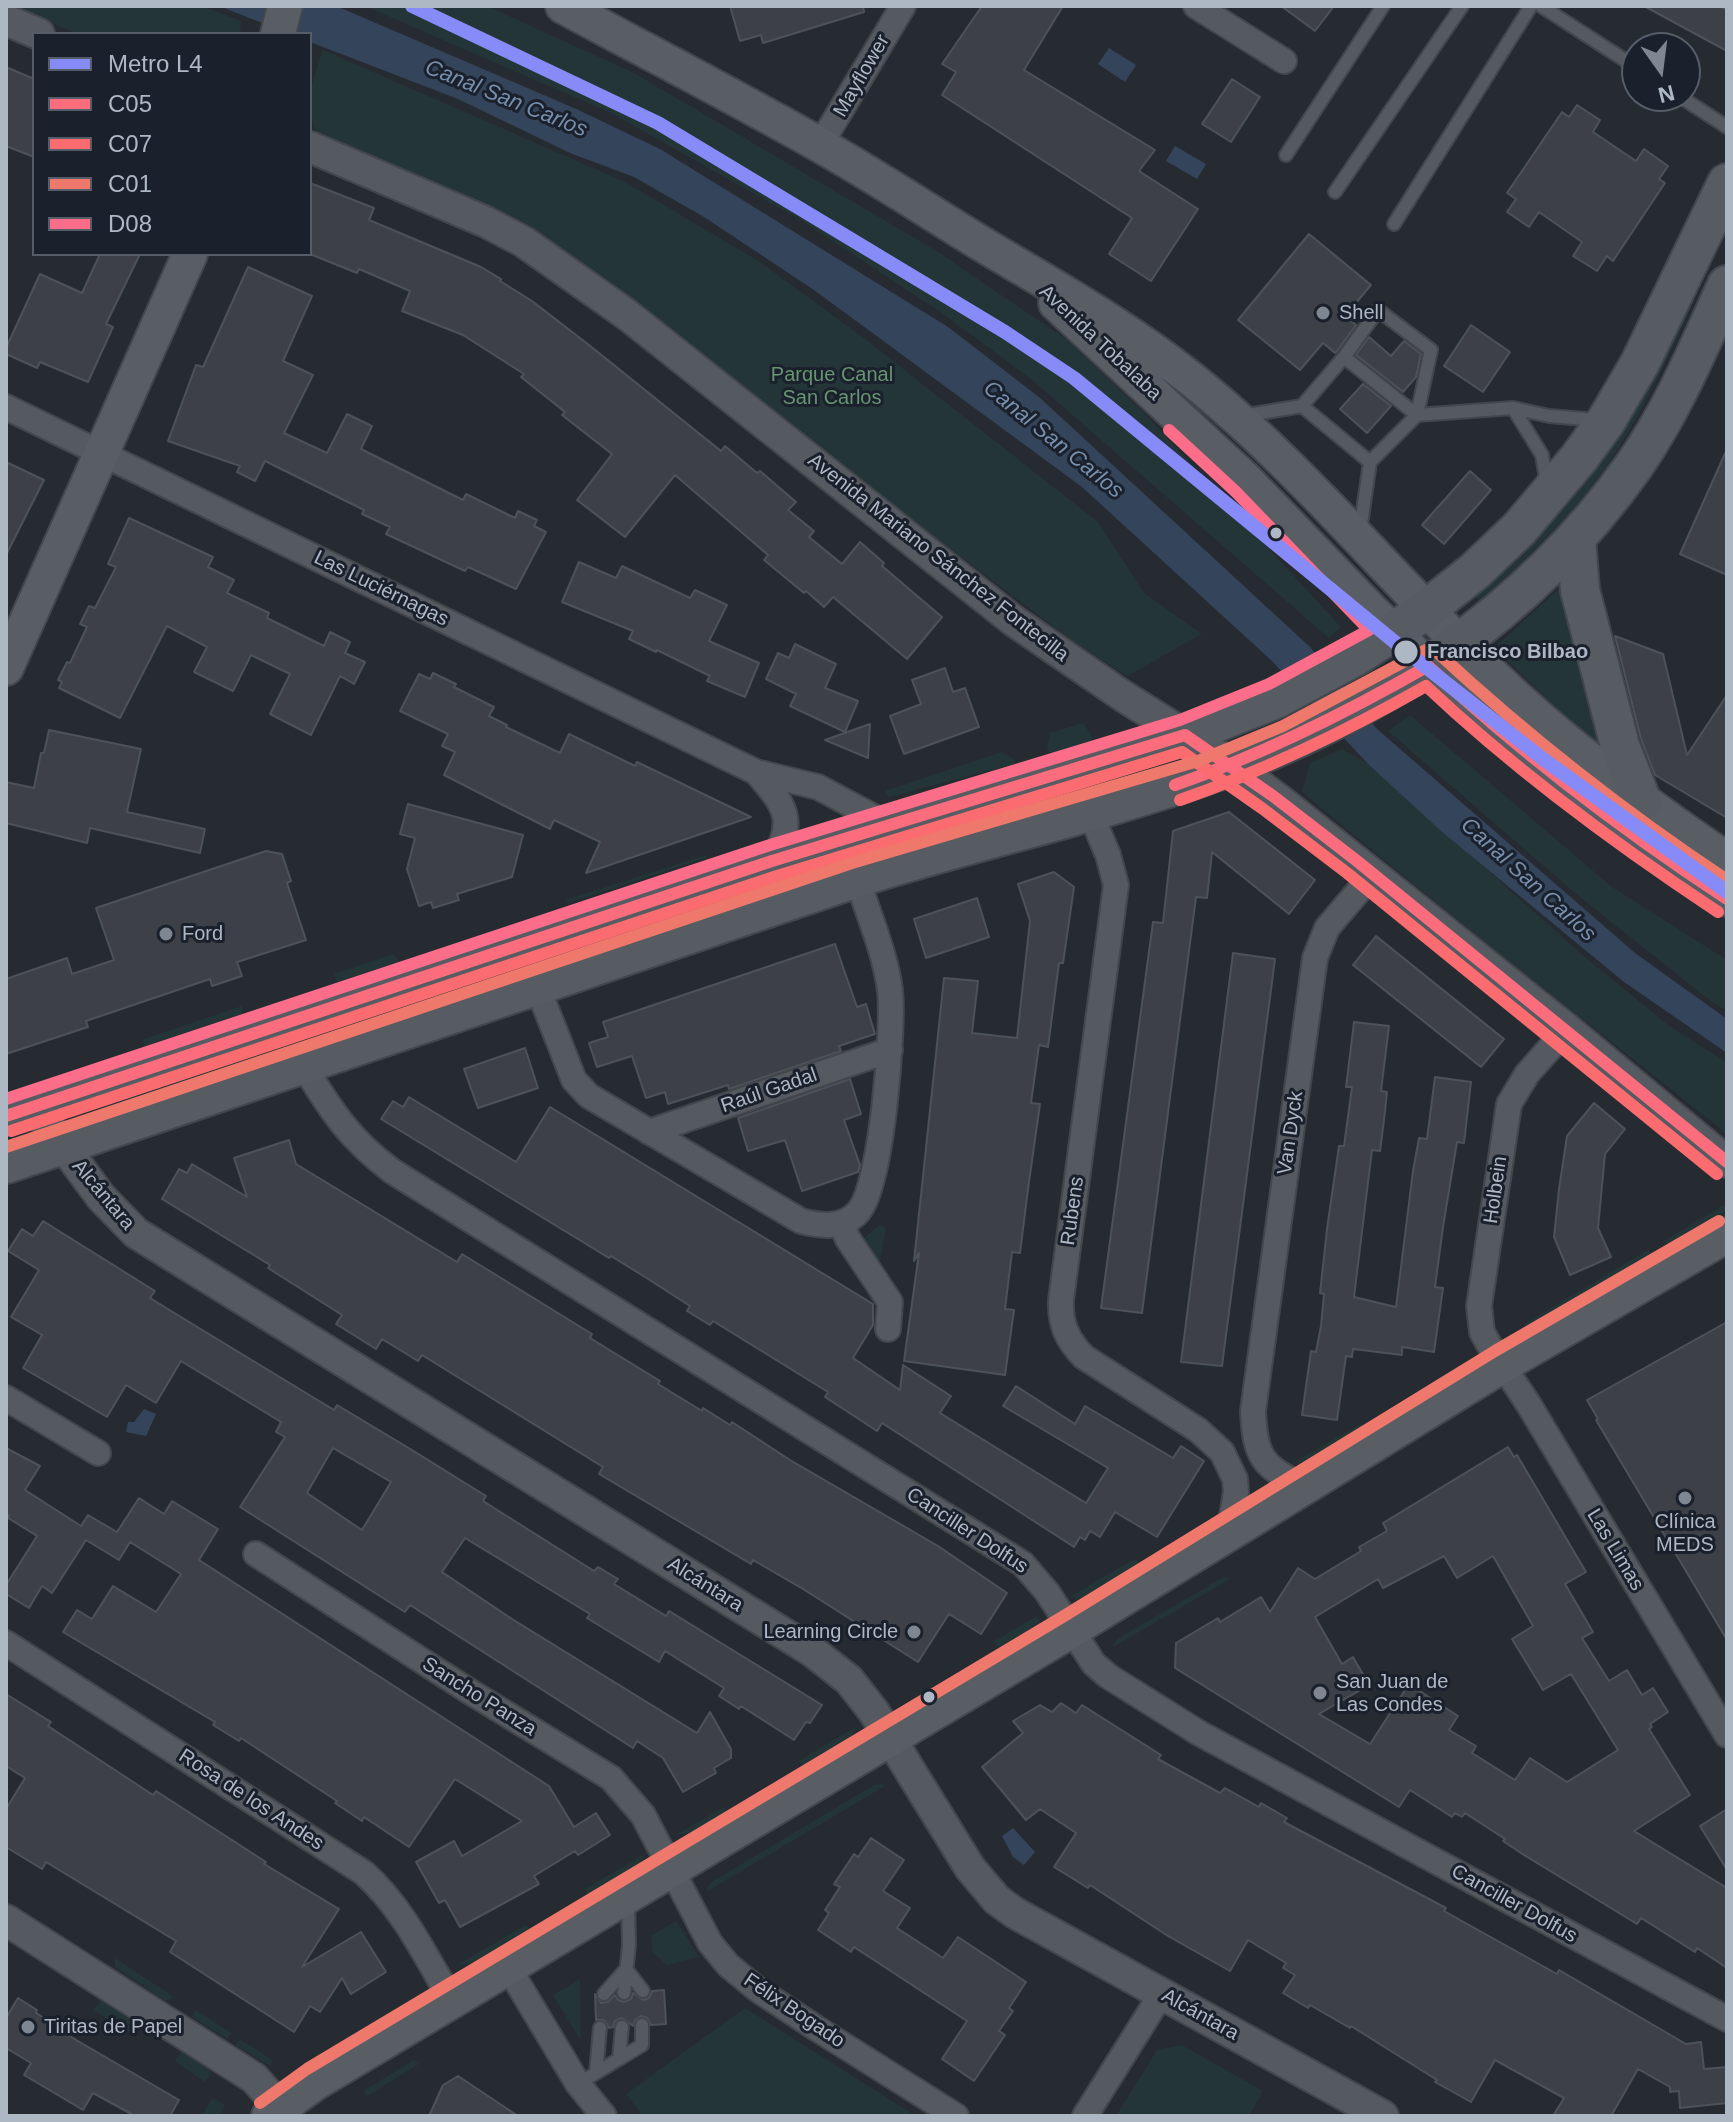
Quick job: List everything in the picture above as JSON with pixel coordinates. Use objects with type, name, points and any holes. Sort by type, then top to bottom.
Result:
[{"type":"main road","points":[[278,32],[285,6]]},
{"type":"main road","name":"Avenida Tobalaba","points":[[563,6],[820,145],[1075,297],[1131,334],[1236,417],[1307,483],[1426,610],[1559,738],[1642,802],[1727,860]]},
{"type":"main road","points":[[20,1111],[772,861],[1185,735],[1276,699],[1345,662],[1394,633],[1476,570],[1549,495],[1606,421],[1640,363],[1727,183]]},
{"type":"main road","points":[[6,668],[189,256]]},
{"type":"main road","name":"Avenida Tobalaba","points":[[1012,261],[1247,481],[1457,695],[1578,796],[1727,899]]},
{"type":"main road","points":[[6,1164],[857,878],[1090,812],[1233,765],[1313,729],[1428,666],[1460,644],[1529,587],[1576,539],[1625,478],[1655,433],[1727,285]]},
{"type":"main road","points":[[1576,539],[1584,605],[1620,746],[1642,802]]},
{"type":"main road","points":[[275,2112],[315,2083],[1072,1630],[1503,1365],[1727,1235]]},
{"type":"street","name":"Mayflower","points":[[820,145],[903,6]]},
{"type":"street","points":[[1196,6],[1284,61]]},
{"type":"street","points":[[6,20],[34,32]]},
{"type":"street","name":"Avenida Mariano Sánchez Fontecilla","points":[[312,148],[486,222],[524,242],[626,314],[1014,621],[1123,696],[1233,765],[1567,1029],[1727,1162]]},
{"type":"street","name":"Las Luciérnagas","points":[[6,407],[756,772],[818,787],[889,825]]},
{"type":"street","name":"Las Luciérnagas","points":[[756,772],[785,811],[784,837],[772,861]]},
{"type":"street","name":"Rubens","points":[[1090,812],[1116,885],[1061,1300],[1062,1324],[1074,1347],[1084,1357],[1207,1438],[1222,1452],[1235,1479],[1236,1492],[1229,1534]]},
{"type":"street","name":"Van Dyck","points":[[1305,1487],[1276,1473],[1264,1460],[1257,1447],[1253,1411],[1315,958],[1327,928],[1373,874]]},
{"type":"street","points":[[537,986],[574,1080],[589,1096],[801,1221],[818,1226],[841,1224],[859,1212],[869,1192],[883,1118],[892,1026],[890,987],[857,878]]},
{"type":"street","name":"Holbein","points":[[1503,1365],[1482,1332],[1479,1306],[1509,1104],[1527,1074],[1567,1029]]},
{"type":"street","name":"Raúl Gadal","points":[[649,1132],[890,1050]]},
{"type":"street","name":"Canciller Dolfus","points":[[303,1065],[342,1126],[382,1164],[1023,1564],[1047,1592],[1094,1664],[1108,1676],[1199,1733],[1727,2019]]},
{"type":"street","name":"Alcántara","points":[[20,1111],[62,1145],[116,1215],[136,1233],[812,1651],[849,1680],[890,1739],[970,1868],[997,1900],[1015,1913],[1383,2116]]},
{"type":"street","points":[[841,1224],[890,1302],[888,1329]]},
{"type":"street","name":"Las Limas","points":[[1503,1365],[1727,1735]]},
{"type":"street","points":[[6,1398],[98,1453]]},
{"type":"street","points":[[1207,1438],[1223,1436],[1237,1429],[1253,1411]]},
{"type":"street","name":"Sancho Panza","points":[[256,1554],[611,1778],[643,1815],[672,1868]]},
{"type":"street","name":"Rosa de los Andes","points":[[6,1643],[364,1873],[397,1909],[452,2001]]},
{"type":"street","name":"Félix Bogado","points":[[672,1868],[710,1943],[728,1965],[757,1989],[956,2116]]},
{"type":"street","points":[[6,1920],[254,2078],[275,2112]]},
{"type":"street","points":[[508,1967],[587,2078],[604,2116]]},
{"type":"street","points":[[1085,2116],[1162,1993]]},
{"type":"lane","points":[[1286,155],[1383,6]]},
{"type":"lane","points":[[1335,192],[1462,6]]},
{"type":"lane","points":[[1394,224],[1531,6]]},
{"type":"lane","points":[[1541,6],[1621,58]]},
{"type":"lane","points":[[1701,110],[1727,127]]},
{"type":"lane","points":[[1236,417],[1302,406],[1344,357],[1378,310],[1431,350],[1417,415],[1370,462],[1359,539]]},
{"type":"lane","points":[[1344,357],[1417,415],[1513,408],[1549,416],[1606,421]]},
{"type":"lane","points":[[1302,406],[1370,462]]},
{"type":"lane","points":[[1513,408],[1542,455],[1549,495]]},
{"type":"lane","points":[[624,1993],[628,1896]]},
{"type":"lane","points":[[626,1969],[643,1991]]},
{"type":"lane","points":[[604,1994],[626,1969]]},
{"type":"lane","points":[[587,2078],[642,2045],[642,2025]]},
{"type":"lane","points":[[619,2059],[622,2027]]},
{"type":"lane","points":[[587,2078],[600,2028]]},
{"type":"green space","points":[[10,6],[202,6],[241,21],[240,32],[73,32]]},
{"type":"green space","points":[[365,6],[487,6],[634,73],[935,250],[1066,339],[1143,412],[1341,627],[1329,638],[1031,379],[939,311],[799,219],[611,113]]},
{"type":"green space","name":"Parque Canal San Carlos","points":[[323,50],[625,182],[760,262],[865,339],[1098,522],[1144,593],[1202,634],[1127,676],[1074,642],[660,330],[553,244],[495,214],[318,134],[312,118],[313,82]]},
{"type":"green space","points":[[1727,226],[1664,366],[1620,446],[1556,528],[1480,600],[1474,595],[1521,553],[1579,488],[1611,446]]},
{"type":"green space","points":[[1575,574],[1629,772],[1577,728],[1494,648]]},
{"type":"green space","points":[[1410,715],[1612,887],[1727,960],[1727,1011],[1576,894],[1388,731]]},
{"type":"green space","points":[[1083,723],[1092,736],[1091,743],[1053,754],[1047,749],[1050,733]]},
{"type":"green space","points":[[1342,749],[1368,764],[1585,957],[1668,1025],[1727,1063],[1727,1134],[1302,792],[1310,763]]},
{"type":"green space","points":[[1002,752],[1015,760],[1014,764],[889,797],[885,791]]},
{"type":"green space","points":[[1158,762],[1160,768],[904,842],[99,1112],[97,1110],[96,1105],[794,871]]},
{"type":"green space","points":[[706,855],[706,858],[568,903],[566,900]]},
{"type":"green space","points":[[394,954],[399,962],[337,982],[334,974]]},
{"type":"green space","points":[[242,1006],[242,1014],[145,1046],[142,1040]]},
{"type":"green space","points":[[1724,1205],[1727,1210],[1670,1245],[1664,1241]]},
{"type":"green space","points":[[880,1225],[886,1228],[880,1261],[873,1261],[861,1240]]},
{"type":"green space","points":[[1648,1250],[1654,1255],[1527,1330],[1524,1324]]},
{"type":"green space","points":[[1362,1423],[1366,1429],[1307,1461],[1291,1464]]},
{"type":"green space","points":[[1134,1559],[1142,1563],[1080,1599],[1070,1597]]},
{"type":"green space","points":[[1224,1577],[1230,1579],[1113,1647],[1117,1639]]},
{"type":"green space","points":[[1037,1616],[1041,1623],[1000,1647],[993,1642]]},
{"type":"green space","points":[[857,1726],[851,1738],[802,1767],[799,1761]]},
{"type":"green space","points":[[874,1785],[885,1786],[706,1892],[710,1883]]},
{"type":"green space","points":[[724,1807],[727,1812],[690,1833],[676,1835]]},
{"type":"green space","points":[[645,1854],[638,1866],[588,1895],[585,1889]]},
{"type":"green space","points":[[676,1921],[699,1957],[667,1965],[653,1953],[651,1936]]},
{"type":"green space","points":[[526,1925],[530,1930],[470,1964],[457,1965]]},
{"type":"green space","points":[[115,1958],[174,1997],[165,2001],[115,1967]]},
{"type":"green space","points":[[580,1979],[581,2041],[553,1995]]},
{"type":"green space","points":[[101,2001],[141,2026],[133,2035],[93,2010]]},
{"type":"green space","points":[[745,2008],[916,2116],[643,2116],[626,2094]]},
{"type":"green space","points":[[196,2010],[231,2033],[227,2039],[192,2017]]},
{"type":"green space","points":[[239,2039],[273,2060],[270,2066],[236,2045]]},
{"type":"green space","points":[[1182,2045],[1263,2091],[1249,2116],[1116,2116],[1157,2050]]},
{"type":"green space","points":[[182,2051],[212,2072],[205,2082],[175,2061]]},
{"type":"green space","points":[[414,2060],[419,2064],[367,2096],[363,2091]]},
{"type":"green space","points":[[212,2098],[225,2105],[219,2116],[202,2116]]},
{"type":"water","name":"Canal San Carlos","points":[[219,6],[336,6],[574,108],[660,149],[948,327],[1039,397],[1310,647],[1377,729],[1635,953],[1727,1019],[1727,1053],[1624,982],[1441,831],[1368,764],[1272,661],[1082,487],[814,290],[704,217],[634,177],[570,153],[458,99],[312,43],[312,32],[285,32]]},
{"type":"water","points":[[1109,48],[1136,65],[1125,82],[1098,64]]},
{"type":"water","points":[[1175,146],[1206,164],[1197,179],[1166,161]]},
{"type":"water","points":[[144,1409],[156,1414],[146,1436],[126,1432],[128,1422],[134,1422]]},
{"type":"water","points":[[1013,1828],[1035,1852],[1024,1865],[1013,1857],[1002,1836]]},
{"type":"building","points":[[730,6],[863,6],[864,12],[763,43],[761,35],[740,41]]},
{"type":"building","points":[[982,6],[1063,6],[1024,70],[1155,150],[1139,171],[1198,209],[1151,281],[1109,254],[1132,218],[942,95],[956,72],[942,64]]},
{"type":"building","points":[[1281,6],[1334,6],[1315,31]]},
{"type":"building","points":[[1644,6],[1719,6],[1727,10],[1727,51],[1701,37],[1701,32],[1692,32]]},
{"type":"building","points":[[6,67],[32,78],[32,156],[6,146]]},
{"type":"building","points":[[1232,79],[1260,97],[1231,142],[1202,124]]},
{"type":"building","points":[[1577,105],[1600,120],[1593,132],[1636,161],[1644,149],[1668,166],[1659,179],[1665,183],[1613,261],[1607,256],[1597,271],[1573,256],[1582,242],[1539,212],[1529,227],[1507,212],[1516,199],[1507,193],[1562,112],[1569,117]]},
{"type":"building","points":[[312,184],[374,208],[369,220],[481,267],[501,279],[721,451],[725,446],[757,473],[760,471],[796,502],[788,510],[814,531],[809,537],[842,564],[860,542],[884,563],[882,566],[942,617],[907,659],[833,597],[824,607],[806,591],[804,593],[764,560],[768,555],[675,475],[625,537],[577,500],[612,454],[562,415],[565,412],[521,377],[524,374],[463,335],[402,311],[410,291],[359,269],[357,273],[312,255]]},
{"type":"building","points":[[1309,234],[1371,285],[1345,316],[1356,325],[1337,351],[1335,353],[1323,343],[1300,370],[1238,320]]},
{"type":"building","points":[[99,256],[139,256],[106,324],[113,327],[88,382],[40,362],[37,368],[6,354],[40,274],[82,293]]},
{"type":"building","points":[[248,267],[312,296],[283,361],[313,375],[284,433],[327,453],[347,414],[372,426],[361,449],[463,500],[466,494],[515,518],[518,511],[537,520],[534,526],[546,532],[516,589],[468,567],[465,571],[386,534],[390,527],[362,514],[364,510],[265,461],[255,481],[237,472],[240,466],[168,441],[196,365],[203,367]]},
{"type":"building","points":[[1471,325],[1510,352],[1483,392],[1444,366]]},
{"type":"building","points":[[1369,337],[1391,356],[1404,341],[1421,354],[1416,377],[1403,392],[1356,355]]},
{"type":"building","points":[[1363,384],[1391,406],[1367,433],[1340,409]]},
{"type":"building","points":[[1727,449],[1727,575],[1680,554]]},
{"type":"building","points":[[6,462],[44,480],[6,555]]},
{"type":"building","points":[[1470,471],[1491,490],[1444,544],[1422,525]]},
{"type":"building","points":[[129,518],[213,557],[208,567],[234,580],[227,593],[269,613],[267,618],[324,646],[330,632],[350,642],[345,653],[365,662],[354,684],[340,676],[311,735],[270,714],[290,674],[251,655],[233,691],[194,672],[207,647],[167,626],[120,718],[59,688],[62,682],[58,680],[87,627],[80,624],[89,606],[95,608],[116,567],[108,564]]},
{"type":"building","points":[[579,562],[616,578],[622,566],[690,598],[695,590],[727,605],[709,641],[759,663],[745,697],[707,681],[710,676],[629,639],[633,631],[562,602]]},
{"type":"building","points":[[1615,636],[1663,654],[1687,755],[1727,695],[1727,818],[1655,775],[1641,739]]},
{"type":"building","points":[[795,644],[836,664],[825,688],[858,701],[845,732],[790,706],[796,694],[766,679],[778,653],[789,658]]},
{"type":"building","points":[[945,668],[953,692],[965,688],[979,727],[904,754],[890,716],[921,704],[912,680]]},
{"type":"building","points":[[433,673],[494,707],[489,716],[506,727],[560,753],[569,734],[635,766],[637,762],[751,817],[586,873],[600,842],[554,820],[550,829],[444,775],[455,752],[442,746],[448,734],[400,711],[419,674],[430,679]]},
{"type":"building","points":[[870,724],[868,758],[825,740]]},
{"type":"building","points":[[49,730],[141,749],[127,812],[205,829],[200,853],[90,828],[87,843],[6,823],[6,782],[34,788]]},
{"type":"building","points":[[408,804],[523,835],[512,877],[457,894],[459,900],[433,908],[431,902],[419,906],[407,869],[415,838],[400,834]]},
{"type":"building","points":[[1229,812],[1315,880],[1289,914],[1212,852],[1207,898],[1196,897],[1142,1313],[1101,1308],[1153,922],[1163,923],[1173,831]]},
{"type":"building","points":[[266,851],[282,854],[291,881],[287,883],[306,940],[237,962],[242,976],[212,986],[210,979],[86,1021],[88,1027],[6,1054],[6,979],[67,958],[72,974],[114,960],[96,908]]},
{"type":"building","points":[[1054,872],[1074,887],[1063,963],[1059,963],[1048,1047],[1039,1045],[1031,1103],[1040,1104],[1020,1253],[1012,1252],[1005,1309],[1014,1310],[1005,1375],[904,1361],[919,1253],[914,1261],[944,978],[978,981],[972,1033],[1017,1038],[1030,921],[1018,884]]},
{"type":"building","points":[[977,898],[989,937],[926,958],[914,919]]},
{"type":"building","points":[[1376,936],[1504,1039],[1481,1067],[1353,965]]},
{"type":"building","points":[[835,944],[857,1007],[866,1004],[875,1034],[839,1046],[841,1051],[729,1089],[728,1085],[668,1104],[665,1092],[646,1098],[632,1056],[597,1067],[589,1043],[608,1037],[603,1022]]},
{"type":"building","points":[[1233,953],[1275,959],[1222,1366],[1181,1362]]},
{"type":"building","points":[[1354,1022],[1389,1026],[1381,1091],[1387,1092],[1380,1151],[1372,1150],[1354,1297],[1396,1307],[1413,1171],[1419,1138],[1427,1139],[1435,1077],[1471,1082],[1464,1143],[1457,1142],[1443,1227],[1435,1287],[1443,1288],[1434,1352],[1402,1347],[1402,1355],[1353,1349],[1352,1357],[1346,1356],[1337,1420],[1302,1415],[1311,1351],[1316,1352],[1321,1326],[1324,1294],[1320,1293],[1327,1229],[1339,1146],[1344,1146],[1352,1087],[1346,1087]]},
{"type":"building","points":[[525,1048],[538,1088],[478,1108],[464,1069]]},
{"type":"building","points":[[850,1079],[861,1114],[844,1120],[860,1165],[858,1172],[802,1191],[785,1140],[748,1151],[738,1118]]},
{"type":"building","points":[[409,1097],[516,1162],[550,1107],[873,1304],[873,1325],[853,1358],[900,1390],[903,1365],[951,1396],[940,1413],[1086,1503],[1108,1468],[1003,1406],[1016,1386],[1075,1424],[1085,1406],[1173,1458],[1181,1446],[1204,1461],[1157,1537],[1115,1512],[1100,1537],[1090,1531],[1085,1540],[1080,1537],[1074,1547],[882,1423],[877,1431],[825,1397],[828,1392],[713,1321],[710,1325],[687,1311],[690,1306],[645,1277],[381,1119],[393,1101],[403,1107]]},
{"type":"building","points":[[1594,1103],[1625,1129],[1605,1154],[1598,1228],[1611,1257],[1570,1275],[1554,1237],[1559,1189],[1567,1136]]},
{"type":"building","points":[[289,1140],[296,1164],[457,1262],[462,1254],[592,1334],[590,1338],[660,1381],[658,1384],[702,1411],[703,1408],[730,1425],[732,1422],[790,1460],[938,1546],[1007,1593],[981,1634],[949,1614],[918,1662],[803,1589],[753,1560],[751,1564],[599,1474],[603,1467],[422,1355],[418,1361],[382,1339],[376,1349],[336,1324],[342,1315],[268,1268],[270,1265],[162,1199],[179,1169],[187,1173],[192,1164],[247,1197],[234,1158]]},
{"type":"building","points":[[43,1221],[155,1291],[150,1298],[334,1410],[337,1405],[412,1450],[486,1496],[483,1501],[594,1571],[598,1567],[618,1579],[614,1584],[666,1616],[669,1611],[822,1705],[794,1740],[741,1706],[739,1709],[719,1696],[724,1688],[665,1651],[659,1662],[587,1618],[590,1614],[465,1538],[442,1572],[697,1733],[710,1712],[731,1749],[731,1758],[714,1768],[716,1773],[683,1792],[663,1758],[637,1741],[633,1748],[410,1605],[405,1612],[240,1507],[285,1437],[276,1432],[281,1422],[181,1361],[156,1403],[126,1385],[107,1417],[23,1368],[42,1335],[11,1317],[39,1270],[8,1251],[22,1229],[33,1236]],"holes":[[[333,1448],[391,1482],[362,1530],[307,1493]]]},
{"type":"building","name":"Clínica MEDS","points":[[1727,1322],[1727,1640],[1587,1400]]},
{"type":"building","points":[[1508,1447],[1514,1457],[1517,1455],[1586,1572],[1565,1584],[1593,1632],[1582,1638],[1609,1681],[1627,1670],[1642,1695],[1653,1688],[1668,1712],[1650,1724],[1652,1727],[1649,1729],[1690,1795],[1634,1831],[1727,1888],[1727,1968],[1641,1918],[1637,1924],[1524,1855],[1465,1813],[1462,1817],[1455,1813],[1452,1817],[1410,1790],[1399,1807],[1175,1668],[1176,1643],[1218,1618],[1220,1622],[1261,1597],[1270,1612],[1298,1568],[1315,1579],[1387,1531],[1383,1523]],"holes":[[[1444,1556],[1457,1578],[1493,1556],[1533,1626],[1512,1639],[1543,1690],[1571,1674],[1618,1750],[1567,1782],[1530,1758],[1515,1780],[1472,1753],[1476,1746],[1449,1730],[1458,1716],[1409,1684],[1370,1744],[1319,1714],[1369,1685],[1353,1657],[1342,1664],[1315,1617],[1378,1579],[1383,1588]]]},
{"type":"building","points":[[6,1448],[40,1466],[25,1490],[81,1526],[88,1515],[117,1532],[139,1498],[164,1514],[172,1501],[218,1529],[199,1560],[549,1786],[574,1827],[596,1813],[610,1835],[578,1855],[575,1851],[534,1876],[539,1884],[460,1927],[445,1900],[439,1903],[416,1862],[454,1841],[462,1856],[522,1821],[455,1779],[409,1847],[364,1817],[362,1821],[241,1738],[239,1741],[213,1725],[215,1722],[63,1632],[77,1610],[92,1619],[113,1586],[156,1612],[181,1574],[130,1542],[119,1560],[86,1540],[52,1593],[42,1586],[29,1608],[6,1594],[6,1585],[37,1536],[8,1518],[9,1515],[6,1520]]},
{"type":"building","points":[[6,1694],[51,1722],[48,1726],[153,1795],[156,1791],[266,1862],[264,1864],[339,1909],[302,1967],[361,1932],[386,1972],[351,1994],[342,1978],[320,2012],[310,2006],[294,2032],[170,1952],[176,1941],[46,1862],[42,1869],[6,1847],[6,1809],[25,1778],[6,1766]]},
{"type":"building","points":[[1061,1703],[1076,1713],[1082,1705],[1161,1755],[1158,1759],[1220,1793],[1225,1788],[1259,1807],[1261,1803],[1287,1818],[1284,1822],[1446,1908],[1444,1911],[1557,1974],[1559,1970],[1686,2044],[1701,2042],[1704,2069],[1727,2067],[1727,2103],[1680,2108],[1679,2091],[1670,2092],[1670,2087],[1638,2069],[1611,2116],[1553,2116],[1564,2098],[1495,2060],[1471,2102],[1351,2026],[1310,2005],[1308,2008],[1283,1993],[1295,1975],[1283,1968],[1286,1963],[1248,1940],[1230,1971],[1168,1936],[1090,1885],[1088,1888],[1054,1867],[1076,1833],[1040,1809],[1026,1820],[982,1767],[1023,1733],[1013,1721],[1040,1705],[1052,1712]]},
{"type":"building","points":[[1727,1809],[1727,1870],[1700,1826]]},
{"type":"building","points":[[871,1838],[904,1860],[883,1891],[910,1908],[897,1928],[943,1958],[958,1937],[1026,1982],[1009,2008],[1013,2011],[999,2031],[1005,2035],[974,2081],[942,2059],[967,2021],[854,1947],[851,1952],[818,1930],[829,1913],[825,1910],[840,1887],[834,1884],[854,1854],[858,1857]]},
{"type":"building","points":[[664,1990],[666,2024],[651,2025],[647,2018],[641,2016],[633,2026],[622,2018],[609,2028],[604,2020],[596,2020],[595,1994],[601,2003],[608,2002],[615,1995],[624,2002],[631,1999],[633,1993],[643,2000],[649,1998],[652,1991]]},
{"type":"building","points":[[18,1998],[66,2034],[179,2100],[170,2116],[135,2116],[93,2093],[83,2110],[24,2075],[31,2063],[6,2048],[6,2018]]},
{"type":"building","points":[[458,2076],[518,2116],[429,2116],[443,2085]]},
{"type":"metro line","name":"L4","points":[[412,6],[658,123],[1005,332],[1074,378],[1408,653],[1543,759],[1727,892]]},
{"type":"transit line","name":"D08","points":[[6,1099],[767,846],[1180,720],[1269,684],[1369,630],[1236,492],[1169,430]]},
{"type":"transit line","name":"C01","points":[[6,1147],[852,863],[1198,761],[1283,726],[1426,650],[1438,653],[1542,744],[1614,800],[1727,880]]},
{"type":"transit line","name":"C05","points":[[1175,785],[1304,732],[1428,666],[1573,789],[1727,899]]},
{"type":"transit line","name":"C07","points":[[1180,800],[1306,749],[1426,686],[1495,748],[1567,805],[1718,912]]},
{"type":"transit line","name":"C05","points":[[6,1116],[772,861],[1185,735],[1273,796],[1357,861],[1727,1162]]},
{"type":"transit line","name":"C07","points":[[11,1131],[777,876],[1182,752],[1347,873],[1717,1174]]},
{"type":"transit line","name":"C01","points":[[260,2103],[307,2069],[1064,1616],[1495,1351],[1719,1221]]},
{"type":"place","name":"Shell","points":[[1323,313]]},
{"type":"place","name":"Francisco Bilbao","points":[[1406,652]]},
{"type":"place","name":"Ford","points":[[166,934]]},
{"type":"place","name":"Clínica MEDS","points":[[1685,1498]]},
{"type":"place","name":"Learning Circle","points":[[914,1632]]},
{"type":"place","name":"San Juan de Las Condes","points":[[1320,1693]]},
{"type":"place","name":"Tiritas de Papel","points":[[28,2027]]}]
